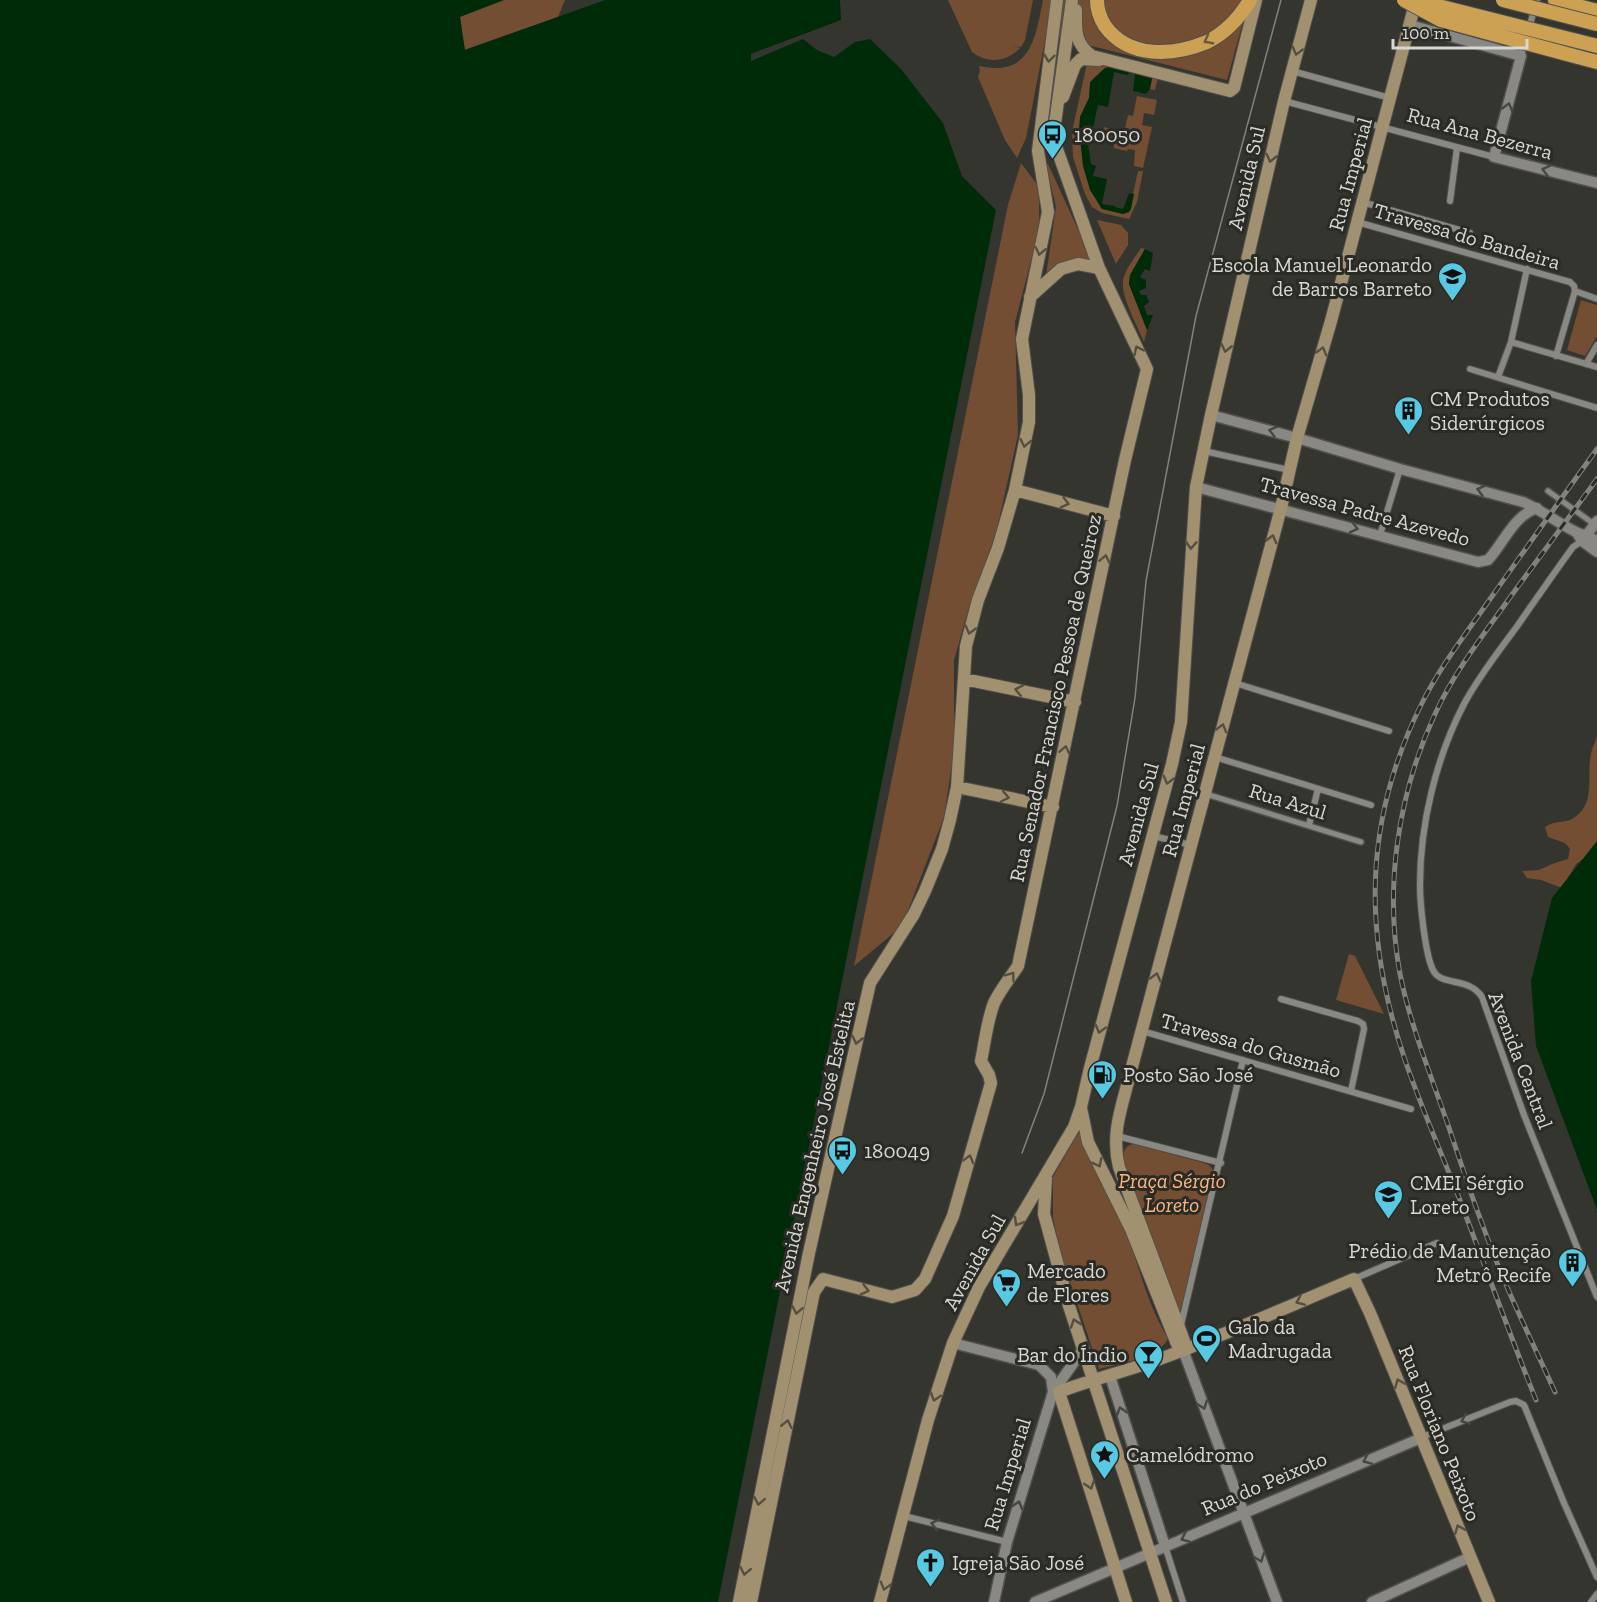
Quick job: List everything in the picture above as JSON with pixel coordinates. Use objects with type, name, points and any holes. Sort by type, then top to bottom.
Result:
[{"type":"highway","points":[[1098,0],[1101,20],[1112,36],[1139,50],[1157,53],[1186,49],[1209,41],[1240,16],[1250,0]]},
{"type":"highway","points":[[1404,0],[1441,20],[1597,62]]},
{"type":"highway","points":[[1415,0],[1597,46]]},
{"type":"highway","points":[[1503,0],[1597,24]]},
{"type":"highway","points":[[1555,0],[1597,11]]},
{"type":"main road","name":"Avenida Engenheiro José Estelita","points":[[757,1542],[809,1253],[870,983],[914,914],[926,891],[942,849],[957,787],[966,646],[978,600],[998,548],[1015,490],[1029,422],[1029,395],[1022,339],[1048,212],[1038,151],[1057,0]]},
{"type":"main road","name":"Rua Senador Francisco Pessoa de Queiroz","points":[[823,1280],[892,1297],[915,1290],[926,1279],[953,1216],[991,1083],[981,1061],[987,1031],[993,1005],[1018,966],[1125,460],[1147,369],[1100,268],[1053,138],[1072,0]]},
{"type":"main road","points":[[1078,0],[1076,29],[1080,45],[1092,56],[1230,91],[1234,88],[1256,0]]},
{"type":"main road","name":"Avenida Sul","points":[[880,1602],[928,1420],[953,1343],[979,1287],[1074,1127],[1081,1107],[1172,764],[1181,722],[1196,487],[1284,101],[1311,0]]},
{"type":"main road","name":"Rua Imperial","points":[[1183,1350],[1176,1344],[1178,1332],[1119,1167],[1115,1136],[1281,508],[1297,438],[1415,0]]},
{"type":"main road","points":[[1056,107],[1064,96],[1075,65],[1081,60],[1115,62]]},
{"type":"main road","points":[[1030,297],[1061,269],[1078,264],[1100,268]]},
{"type":"main road","points":[[1015,490],[1114,516]]},
{"type":"main road","points":[[964,679],[1075,702]]},
{"type":"main road","points":[[957,787],[1053,807]]},
{"type":"main road","name":"Rua Imperial","points":[[1081,1107],[1088,1142],[1178,1332]]},
{"type":"main road","points":[[1047,1171],[1044,1214],[1069,1306],[1166,1602]]},
{"type":"main road","points":[[809,1253],[812,1269],[823,1280]]},
{"type":"main road","points":[[1126,1602],[1056,1392],[1183,1350],[1354,1279]]},
{"type":"main road","name":"Rua Floriano Peixoto","points":[[1354,1279],[1489,1602]]},
{"type":"main road","name":"Avenida Engenheiro José Estelita","points":[[757,1542],[814,1292],[823,1280]]},
{"type":"main road","points":[[1178,1332],[1194,1340],[1204,1341]]},
{"type":"main road","points":[[739,1602],[757,1542]]},
{"type":"main road","points":[[751,1602],[757,1542]]},
{"type":"street","points":[[1494,158],[1537,0]]},
{"type":"street","points":[[1410,25],[1521,56]]},
{"type":"street","points":[[1292,71],[1390,98]]},
{"type":"street","name":"Rua Ana Bezerra","points":[[1284,101],[1494,158],[1597,183]]},
{"type":"street","points":[[1450,201],[1457,148]]},
{"type":"street","points":[[1362,202],[1470,232]]},
{"type":"street","name":"Travessa do Bandeira","points":[[1357,222],[1570,282],[1575,291],[1597,299]]},
{"type":"street","points":[[1498,377],[1511,342],[1527,269]]},
{"type":"street","points":[[1556,356],[1575,291]]},
{"type":"street","points":[[1511,342],[1597,367]]},
{"type":"street","points":[[1587,364],[1597,345]]},
{"type":"street","points":[[1470,369],[1597,408]]},
{"type":"street","points":[[1211,415],[1297,438],[1400,470],[1503,496],[1537,508],[1590,541],[1596,523],[1548,491]]},
{"type":"street","points":[[1204,451],[1290,470]]},
{"type":"street","points":[[1380,535],[1400,470]]},
{"type":"street","name":"Travessa Padre Azevedo","points":[[1196,487],[1478,562],[1491,557],[1524,514],[1537,508]]},
{"type":"street","name":"Avenida Central","points":[[1590,541],[1573,547],[1482,675],[1460,713],[1441,761],[1427,814],[1420,863],[1420,901],[1432,969],[1441,979],[1473,986],[1482,997],[1524,1115],[1597,1297]]},
{"type":"street","points":[[1234,683],[1389,731]]},
{"type":"street","points":[[1214,757],[1371,805]]},
{"type":"street","points":[[1309,825],[1318,789]]},
{"type":"street","name":"Rua Azul","points":[[1205,793],[1361,842]]},
{"type":"street","points":[[1153,836],[1191,845]]},
{"type":"street","name":"Travessa do Gusmão","points":[[1281,999],[1363,1024],[1364,1029],[1351,1091]]},
{"type":"street","name":"Travessa do Gusmão","points":[[1141,1031],[1411,1109]]},
{"type":"street","points":[[1178,1332],[1221,1163],[1243,1060]]},
{"type":"street","points":[[1115,1136],[1221,1163]]},
{"type":"street","points":[[1354,1279],[1437,1243]]},
{"type":"street","points":[[953,1343],[1040,1365],[1051,1377],[1056,1392]]},
{"type":"street","name":"Rua Imperial","points":[[994,1602],[1007,1542],[1056,1392],[1084,1348]]},
{"type":"street","points":[[1183,1350],[1277,1602]]},
{"type":"street","points":[[1110,1376],[1183,1602]]},
{"type":"street","name":"Rua do Peixoto","points":[[1035,1602],[1055,1598],[1150,1552],[1510,1402],[1520,1403],[1528,1413],[1597,1577]]},
{"type":"street","points":[[904,1516],[1007,1542]]},
{"type":"street","points":[[1372,1602],[1470,1557]]},
{"type":"street","points":[[1591,1602],[1597,1594]]},
{"type":"green space","points":[[461,0],[565,0],[558,17],[464,50],[460,17]]},
{"type":"green space","points":[[948,0],[1033,0],[1025,40],[1021,47],[1013,46],[1020,48],[1003,59],[991,60],[978,56],[972,52]]},
{"type":"green space","points":[[1043,0],[1053,0],[1026,138],[1017,158],[1005,140],[978,77],[979,66],[996,68],[1009,66],[1020,60],[1033,41]]},
{"type":"green space","points":[[1064,0],[1249,0],[1227,80],[1056,37]]},
{"type":"green space","points":[[1089,54],[1159,72],[1155,90],[1150,89],[1153,73],[1105,68],[1093,79],[1089,98],[1080,117],[1093,193],[1101,208],[1123,214],[1129,212],[1138,171],[1143,171],[1137,202],[1129,219],[1102,213],[1092,207],[1085,194],[1073,157],[1072,132]]},
{"type":"green space","points":[[1137,96],[1157,100],[1154,115],[1144,113],[1142,125],[1152,127],[1143,168],[1134,166],[1135,150],[1114,148],[1114,144],[1106,141],[1102,136],[1104,127],[1124,133],[1128,115],[1133,116]]},
{"type":"green space","points":[[1021,163],[1039,187],[1039,230],[1015,322],[1018,435],[996,533],[968,611],[954,660],[954,750],[944,817],[902,926],[854,966],[1008,205]]},
{"type":"green space","points":[[1046,164],[1048,164],[1092,260],[1078,259],[1067,262],[1046,276],[1056,207]]},
{"type":"green space","points":[[1097,220],[1121,225],[1128,233],[1128,245],[1116,264]]},
{"type":"green space","points":[[1141,248],[1145,249],[1130,275],[1129,284],[1147,330],[1144,342],[1127,304],[1123,288],[1125,273]]},
{"type":"green space","points":[[1581,300],[1597,305],[1597,336],[1585,356],[1567,350]]},
{"type":"green space","points":[[1597,736],[1597,849],[1576,864],[1562,888],[1541,880],[1527,878],[1522,871],[1539,870],[1568,859],[1570,849],[1565,843],[1548,837],[1545,827],[1572,819],[1585,806],[1589,790],[1591,754]]},
{"type":"green space","points":[[1349,954],[1355,956],[1384,1014],[1336,1000]]},
{"type":"green space","name":"Praça Sérgio Loreto","points":[[1078,1133],[1121,1217],[1147,1294],[1168,1338],[1164,1345],[1149,1355],[1099,1369],[1059,1249],[1053,1217],[1053,1177]]},
{"type":"green space","name":"Praça Sérgio Loreto","points":[[1133,1144],[1204,1163],[1213,1170],[1183,1309],[1179,1312],[1123,1162],[1126,1148]]},
{"type":"shaded area","points":[[0,0],[504,0],[460,17],[465,50],[605,0],[840,0],[841,20],[751,54],[751,61],[803,39],[817,50],[834,57],[855,42],[870,39],[901,69],[943,123],[962,176],[996,210],[718,1602],[0,1602]]},
{"type":"shaded area","points":[[1111,66],[1153,73],[1150,89],[1146,94],[1133,91],[1135,74],[1114,72],[1108,107],[1098,105],[1092,132],[1086,131],[1091,164],[1096,166],[1093,176],[1107,179],[1102,204],[1123,209],[1129,193],[1134,194],[1131,209],[1123,214],[1102,209],[1090,190],[1083,166],[1079,129],[1080,117],[1089,98],[1090,82],[1105,68]]},
{"type":"shaded area","points":[[1145,249],[1153,253],[1150,271],[1145,269],[1140,277],[1146,280],[1146,288],[1139,291],[1141,295],[1146,295],[1149,302],[1144,306],[1147,315],[1153,315],[1147,330],[1129,284],[1130,275]]},
{"type":"shaded area","points":[[1597,841],[1597,1210],[1536,1046],[1531,981],[1552,898]]},
{"type":"tram line","points":[[1022,1153],[1044,1094],[1117,806],[1135,698],[1146,581],[1196,316],[1281,0]]},
{"type":"railway","points":[[1536,1400],[1406,1063],[1392,1017],[1382,971],[1376,926],[1375,881],[1379,837],[1388,792],[1402,748],[1422,703],[1453,651],[1597,449]]},
{"type":"railway","points":[[1555,1392],[1491,1247],[1415,1030],[1404,993],[1395,941],[1394,875],[1403,808],[1422,745],[1443,698],[1480,639],[1597,479]]},
{"type":"place","name":"180050","points":[[1053,160]]},
{"type":"place","name":"Escola Manuel Leonardo de Barros Barreto","points":[[1453,302]]},
{"type":"place","name":"CM Produtos Siderúrgicos","points":[[1409,436]]},
{"type":"place","name":"Posto São José","points":[[1102,1100]]},
{"type":"place","name":"180049","points":[[843,1176]]},
{"type":"place","name":"CMEI Sérgio Loreto","points":[[1389,1220]]},
{"type":"place","name":"Prédio de Manutenção Metrô Recife","points":[[1572,1288]]},
{"type":"place","name":"Mercado de Flores","points":[[1006,1308]]},
{"type":"place","name":"Galo da Madrugada","points":[[1207,1364]]},
{"type":"place","name":"Bar do Índio","points":[[1148,1380]]},
{"type":"place","name":"Camelódromo","points":[[1105,1480]]},
{"type":"place","name":"Igreja São José","points":[[931,1588]]}]
